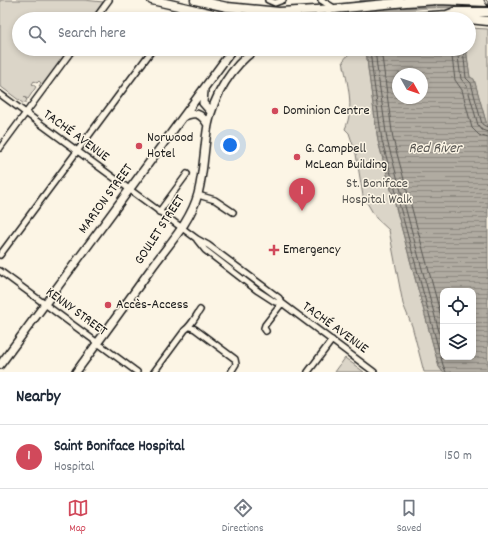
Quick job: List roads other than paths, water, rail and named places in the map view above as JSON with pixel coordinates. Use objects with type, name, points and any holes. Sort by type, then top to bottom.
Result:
[{"type":"highway","points":[[152,0],[166,1],[202,12]]},
{"type":"highway","points":[[195,0],[227,7],[277,12],[335,9],[406,2],[485,1]]},
{"type":"highway","points":[[221,12],[227,7]]},
{"type":"highway","points":[[476,15],[488,12]]},
{"type":"highway","points":[[476,18],[488,21]]},
{"type":"main road","name":"MARION STREET","points":[[0,365],[228,56]]},
{"type":"main road","name":"GOULET STREET","points":[[76,372],[191,212],[198,195],[211,112],[217,96],[228,78],[237,66],[248,56]]},
{"type":"main road","points":[[204,89],[203,103],[211,112]]},
{"type":"main road","points":[[183,117],[198,114],[205,119],[208,125]]},
{"type":"street","points":[[100,12],[109,0]]},
{"type":"street","points":[[268,0],[275,3],[283,0]]},
{"type":"street","points":[[268,0],[277,12]]},
{"type":"street","points":[[321,0],[335,9]]},
{"type":"street","points":[[180,12],[182,6]]},
{"type":"street","points":[[0,148],[68,56]]},
{"type":"street","points":[[0,256],[148,56]]},
{"type":"street","name":"TACHÉ AVENUE","points":[[0,94],[159,212],[238,267],[279,298],[282,303],[374,372]]},
{"type":"street","points":[[159,212],[187,174]]},
{"type":"street","points":[[198,195],[215,200],[233,212]]},
{"type":"street","name":"TACHÉ AVENUE","points":[[197,239],[205,250],[234,272],[275,302],[282,303]]},
{"type":"street","points":[[234,272],[238,267]]},
{"type":"street","name":"KENNY STREET","points":[[0,271],[137,372]]},
{"type":"street","points":[[266,331],[264,328],[265,325],[282,303]]},
{"type":"street","points":[[154,372],[185,330],[190,327],[192,321],[200,310]]},
{"type":"street","points":[[190,327],[235,359],[236,366],[231,372]]},
{"type":"street","points":[[308,372],[332,340]]},
{"type":"water","points":[[360,0],[456,0],[459,12],[362,12]]},
{"type":"water","name":"Red River","points":[[367,56],[467,56],[470,77],[474,79],[488,129],[488,372],[443,372],[439,367],[378,141]]},
{"type":"railway","points":[[485,0],[488,5]]},
{"type":"place","name":"Dominion Centre","points":[[275,111]]},
{"type":"place","name":"Norwood Hotel","points":[[139,146]]},
{"type":"place","name":"G. Campbell McLean Building","points":[[297,157]]},
{"type":"place","name":"Saint Boniface Hospital","points":[[302,211]]},
{"type":"place","name":"Emergency","points":[[274,250]]},
{"type":"place","name":"Accès-Access","points":[[108,305]]},
{"type":"park label","name":"St. Boniface Hospital Walk","points":[[377,192]]}]
